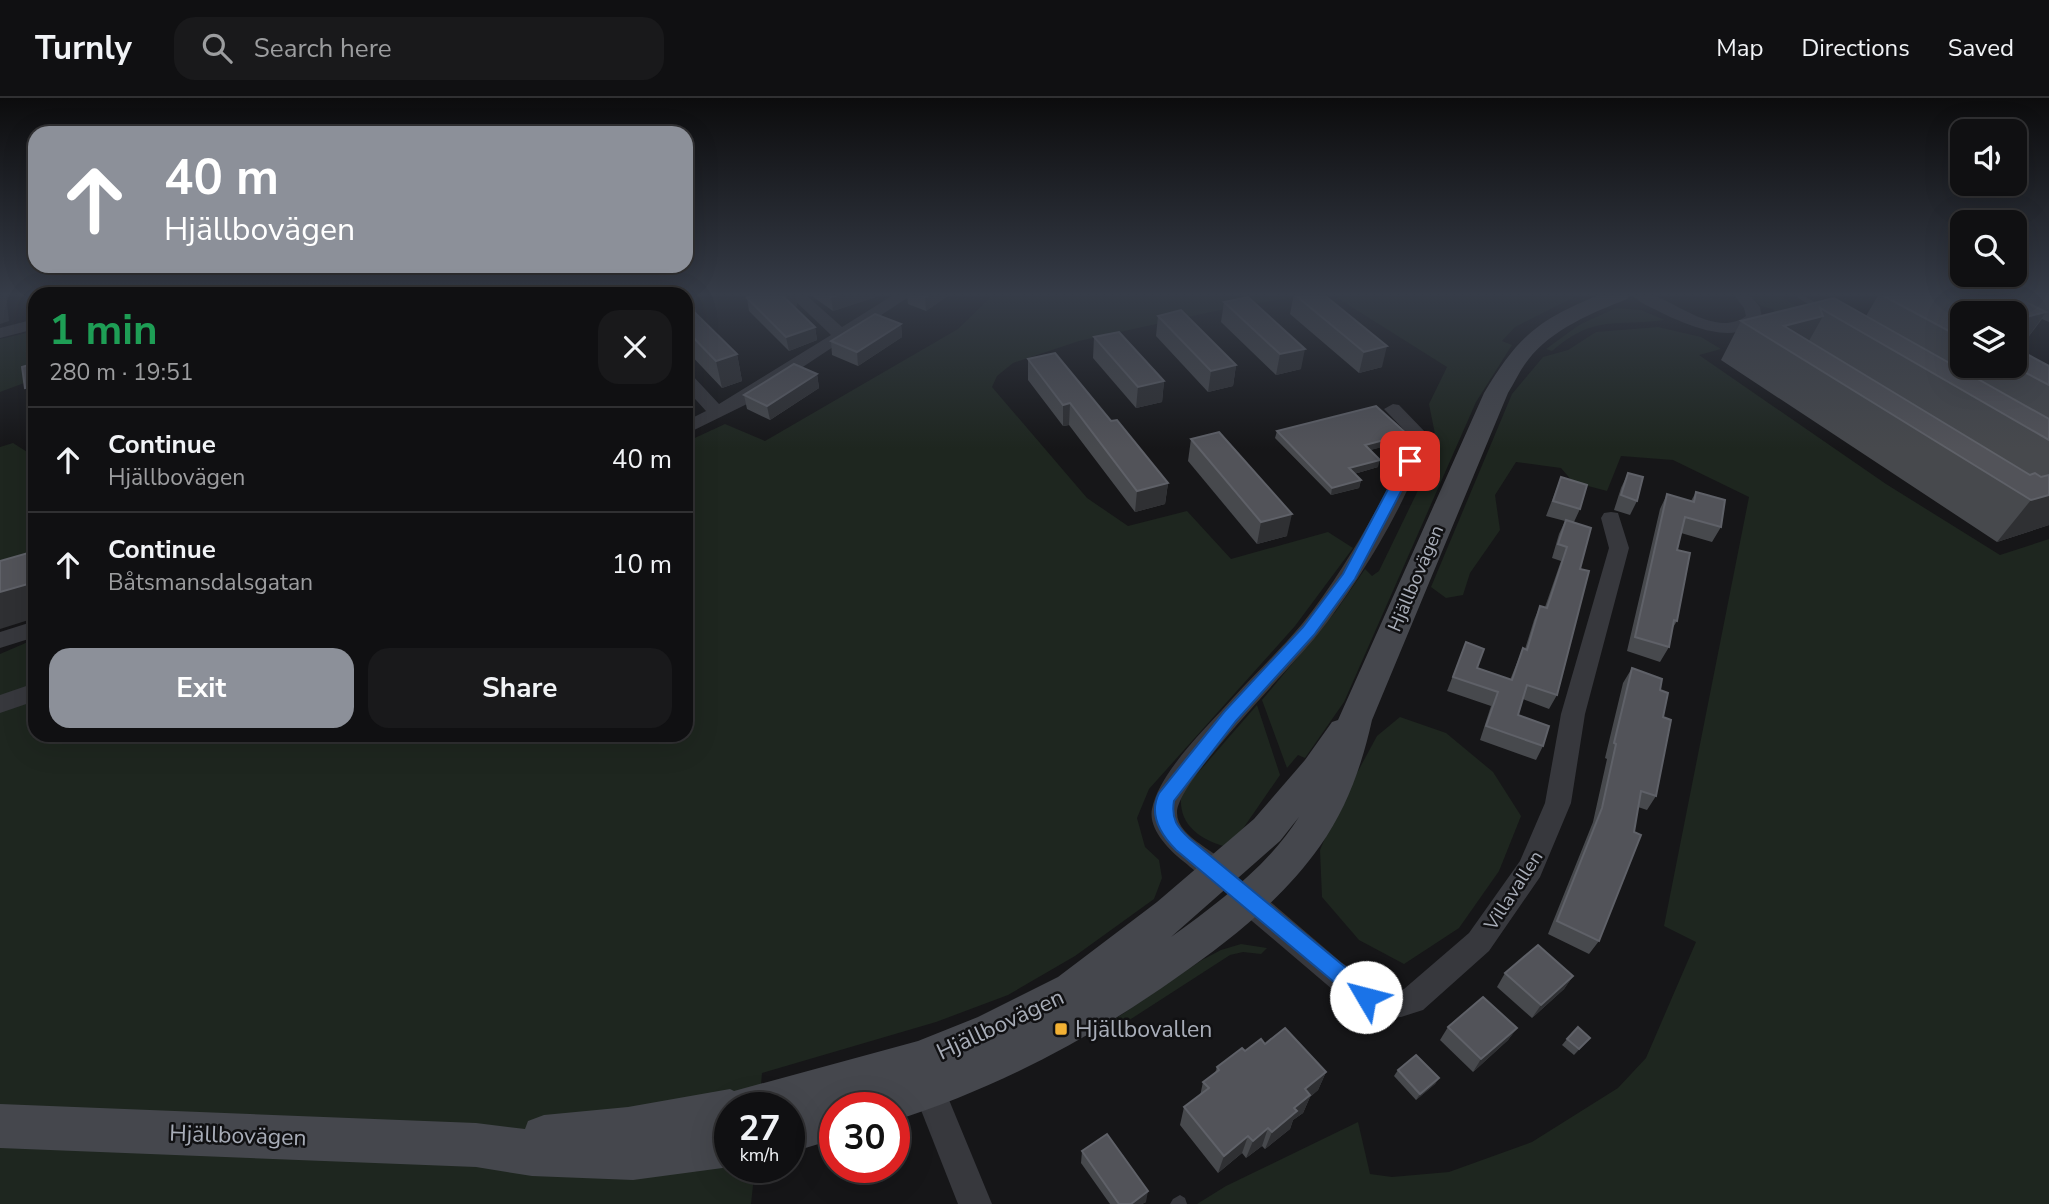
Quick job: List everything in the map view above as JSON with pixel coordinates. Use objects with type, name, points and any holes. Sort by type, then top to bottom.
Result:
[{"type":"street","points":[[693,425],[718,413],[824,346]]},
{"type":"street","name":"Hjällbovägen","points":[[805,1097],[924,1075],[1015,1053],[1087,1014],[1207,936],[1250,901],[1300,847],[1338,782],[1351,747],[1355,720],[1496,393],[1522,351],[1528,346]]},
{"type":"street","points":[[693,386],[718,413]]},
{"type":"street","points":[[1250,901],[1171,832],[1164,819],[1165,799],[1230,716],[1308,631],[1349,576],[1403,477],[1416,444],[1418,434],[1393,409]]},
{"type":"street","name":"Villavallen","points":[[1250,901],[1337,975],[1366,997],[1385,1004],[1403,1004],[1413,1000],[1479,942],[1530,869],[1558,803],[1573,714],[1619,548],[1611,518]]},
{"type":"street","points":[[0,640],[28,631]]},
{"type":"street","points":[[0,704],[28,694]]},
{"type":"street","name":"Hjällbovägen","points":[[894,1092],[993,1031],[1072,990],[1139,940],[1219,873],[1284,812],[1317,770],[1337,738],[1355,720]]},
{"type":"street","points":[[924,1075],[975,1204]]},
{"type":"street","name":"Hjällbovägen","points":[[476,1144],[628,1129],[714,1114]]},
{"type":"street","name":"Hjällbovägen","points":[[0,1126],[476,1144],[532,1153],[633,1157],[714,1148]]},
{"type":"shaded area","points":[[0,346],[28,346],[28,382],[0,392]]},
{"type":"shaded area","points":[[929,346],[1065,346],[1013,363],[997,376],[992,387],[1087,498],[1128,526],[1187,511],[1231,559],[1328,532],[1353,548],[1295,626],[1149,789],[1137,818],[1145,847],[1159,860],[1162,878],[1154,899],[1075,956],[1008,995],[936,1022],[762,1073],[760,1092],[714,1092],[714,1183],[753,1183],[751,1204],[0,1204],[0,654],[28,642],[28,742],[693,742],[693,439],[725,424],[765,441]]},
{"type":"shaded area","points":[[1413,346],[1512,346],[1476,402],[1344,702],[1305,758],[1298,755],[1287,768],[1262,700],[1336,611],[1365,569],[1372,576],[1379,571],[1424,478],[1424,454],[1435,434],[1429,404],[1447,367]]},
{"type":"shaded area","points":[[1551,346],[1559,346],[1552,351],[1546,349]]},
{"type":"shaded area","points":[[1575,346],[1715,346],[1721,349],[1699,355],[1886,484],[2000,555],[2049,539],[2049,1204],[1197,1204],[1226,1186],[1358,1122],[1370,1174],[1392,1177],[1449,1172],[1532,1142],[1618,1088],[1646,1058],[1696,942],[1664,926],[1749,497],[1673,460],[1621,456],[1607,491],[1573,482],[1561,468],[1516,462],[1495,495],[1500,530],[1470,573],[1463,595],[1446,598],[1431,587],[1512,394],[1543,357]]},
{"type":"shaded area","points":[[13,443],[28,453],[28,553],[0,562],[0,447]]},
{"type":"shaded area","points":[[1257,705],[1280,775],[1242,830],[1223,846],[1204,838],[1190,827],[1182,811],[1182,791]]},
{"type":"shaded area","points":[[1400,717],[1446,733],[1493,772],[1521,816],[1499,871],[1459,928],[1404,964],[1359,940],[1322,897],[1320,850],[1337,810],[1377,736]]},
{"type":"shaded area","points":[[1241,944],[1267,948],[1261,954],[1243,952],[1230,955],[1103,1037],[1099,1030],[1202,960]]},
{"type":"building","points":[[701,346],[728,346],[737,354],[716,361]]},
{"type":"building","points":[[842,346],[867,346],[857,352]]},
{"type":"building","points":[[1102,346],[1132,346],[1164,381],[1138,387]]},
{"type":"building","points":[[1187,346],[1217,346],[1236,365],[1211,371]]},
{"type":"building","points":[[1271,346],[1301,346],[1305,349],[1280,354]]},
{"type":"building","points":[[1356,346],[1387,346],[1364,352]]},
{"type":"building","points":[[1781,346],[1816,346],[2030,475],[2049,475],[2049,495],[2031,500]]},
{"type":"building","points":[[1885,346],[1919,346],[1950,363],[1950,378],[1976,378],[2049,419],[2049,440]]},
{"type":"building","points":[[1055,353],[1111,421],[1117,420],[1168,483],[1137,491],[1070,403],[1063,405],[1028,359]]},
{"type":"building","points":[[2027,354],[2049,366],[2049,385],[2027,373]]},
{"type":"building","points":[[794,364],[817,374],[767,406],[744,395]]},
{"type":"building","points":[[28,365],[28,387],[25,388],[22,367]]},
{"type":"building","points":[[1376,406],[1407,434],[1365,445],[1380,460],[1349,468],[1361,480],[1332,488],[1277,431]]},
{"type":"building","points":[[1219,432],[1292,514],[1261,522],[1191,439]]},
{"type":"building","points":[[1628,473],[1643,477],[1637,501],[1621,495]]},
{"type":"building","points":[[1561,477],[1587,485],[1580,509],[1553,501]]},
{"type":"building","points":[[1696,492],[1725,500],[1721,527],[1685,517],[1677,550],[1690,553],[1677,621],[1674,620],[1669,647],[1635,637],[1667,494],[1694,502]]},
{"type":"building","points":[[1566,520],[1591,528],[1580,569],[1589,571],[1557,695],[1527,685],[1518,715],[1549,726],[1543,746],[1486,726],[1498,692],[1453,677],[1466,642],[1484,649],[1477,668],[1512,680],[1523,648],[1527,650],[1540,606],[1547,608],[1567,547],[1558,544]]},
{"type":"building","points":[[28,553],[28,584],[0,592],[0,561]]},
{"type":"building","points":[[1632,668],[1662,679],[1660,690],[1668,693],[1663,717],[1671,720],[1656,796],[1641,791],[1634,832],[1641,835],[1599,941],[1557,921],[1602,808]]},
{"type":"building","points":[[1538,945],[1573,976],[1541,1005],[1505,973]]},
{"type":"building","points":[[1483,997],[1517,1028],[1481,1059],[1448,1027]]},
{"type":"building","points":[[1578,1027],[1590,1038],[1579,1049],[1567,1039]]},
{"type":"building","points":[[1285,1028],[1326,1072],[1305,1089],[1310,1095],[1294,1108],[1297,1111],[1272,1132],[1268,1128],[1253,1141],[1248,1136],[1224,1156],[1184,1107],[1209,1088],[1203,1082],[1219,1070],[1217,1067],[1242,1048],[1245,1051],[1261,1039],[1265,1044]]},
{"type":"building","points":[[1416,1055],[1439,1078],[1420,1094],[1398,1070]]},
{"type":"building","points":[[1107,1134],[1148,1191],[1131,1204],[1119,1204],[1082,1151]]},
{"type":"place","name":"Hjällbovallen","points":[[1061,1029]]},
{"type":"route","points":[[1366,997],[1183,844],[1171,832],[1164,819],[1164,808],[1165,799],[1230,716],[1308,631],[1349,576],[1410,461]]}]
